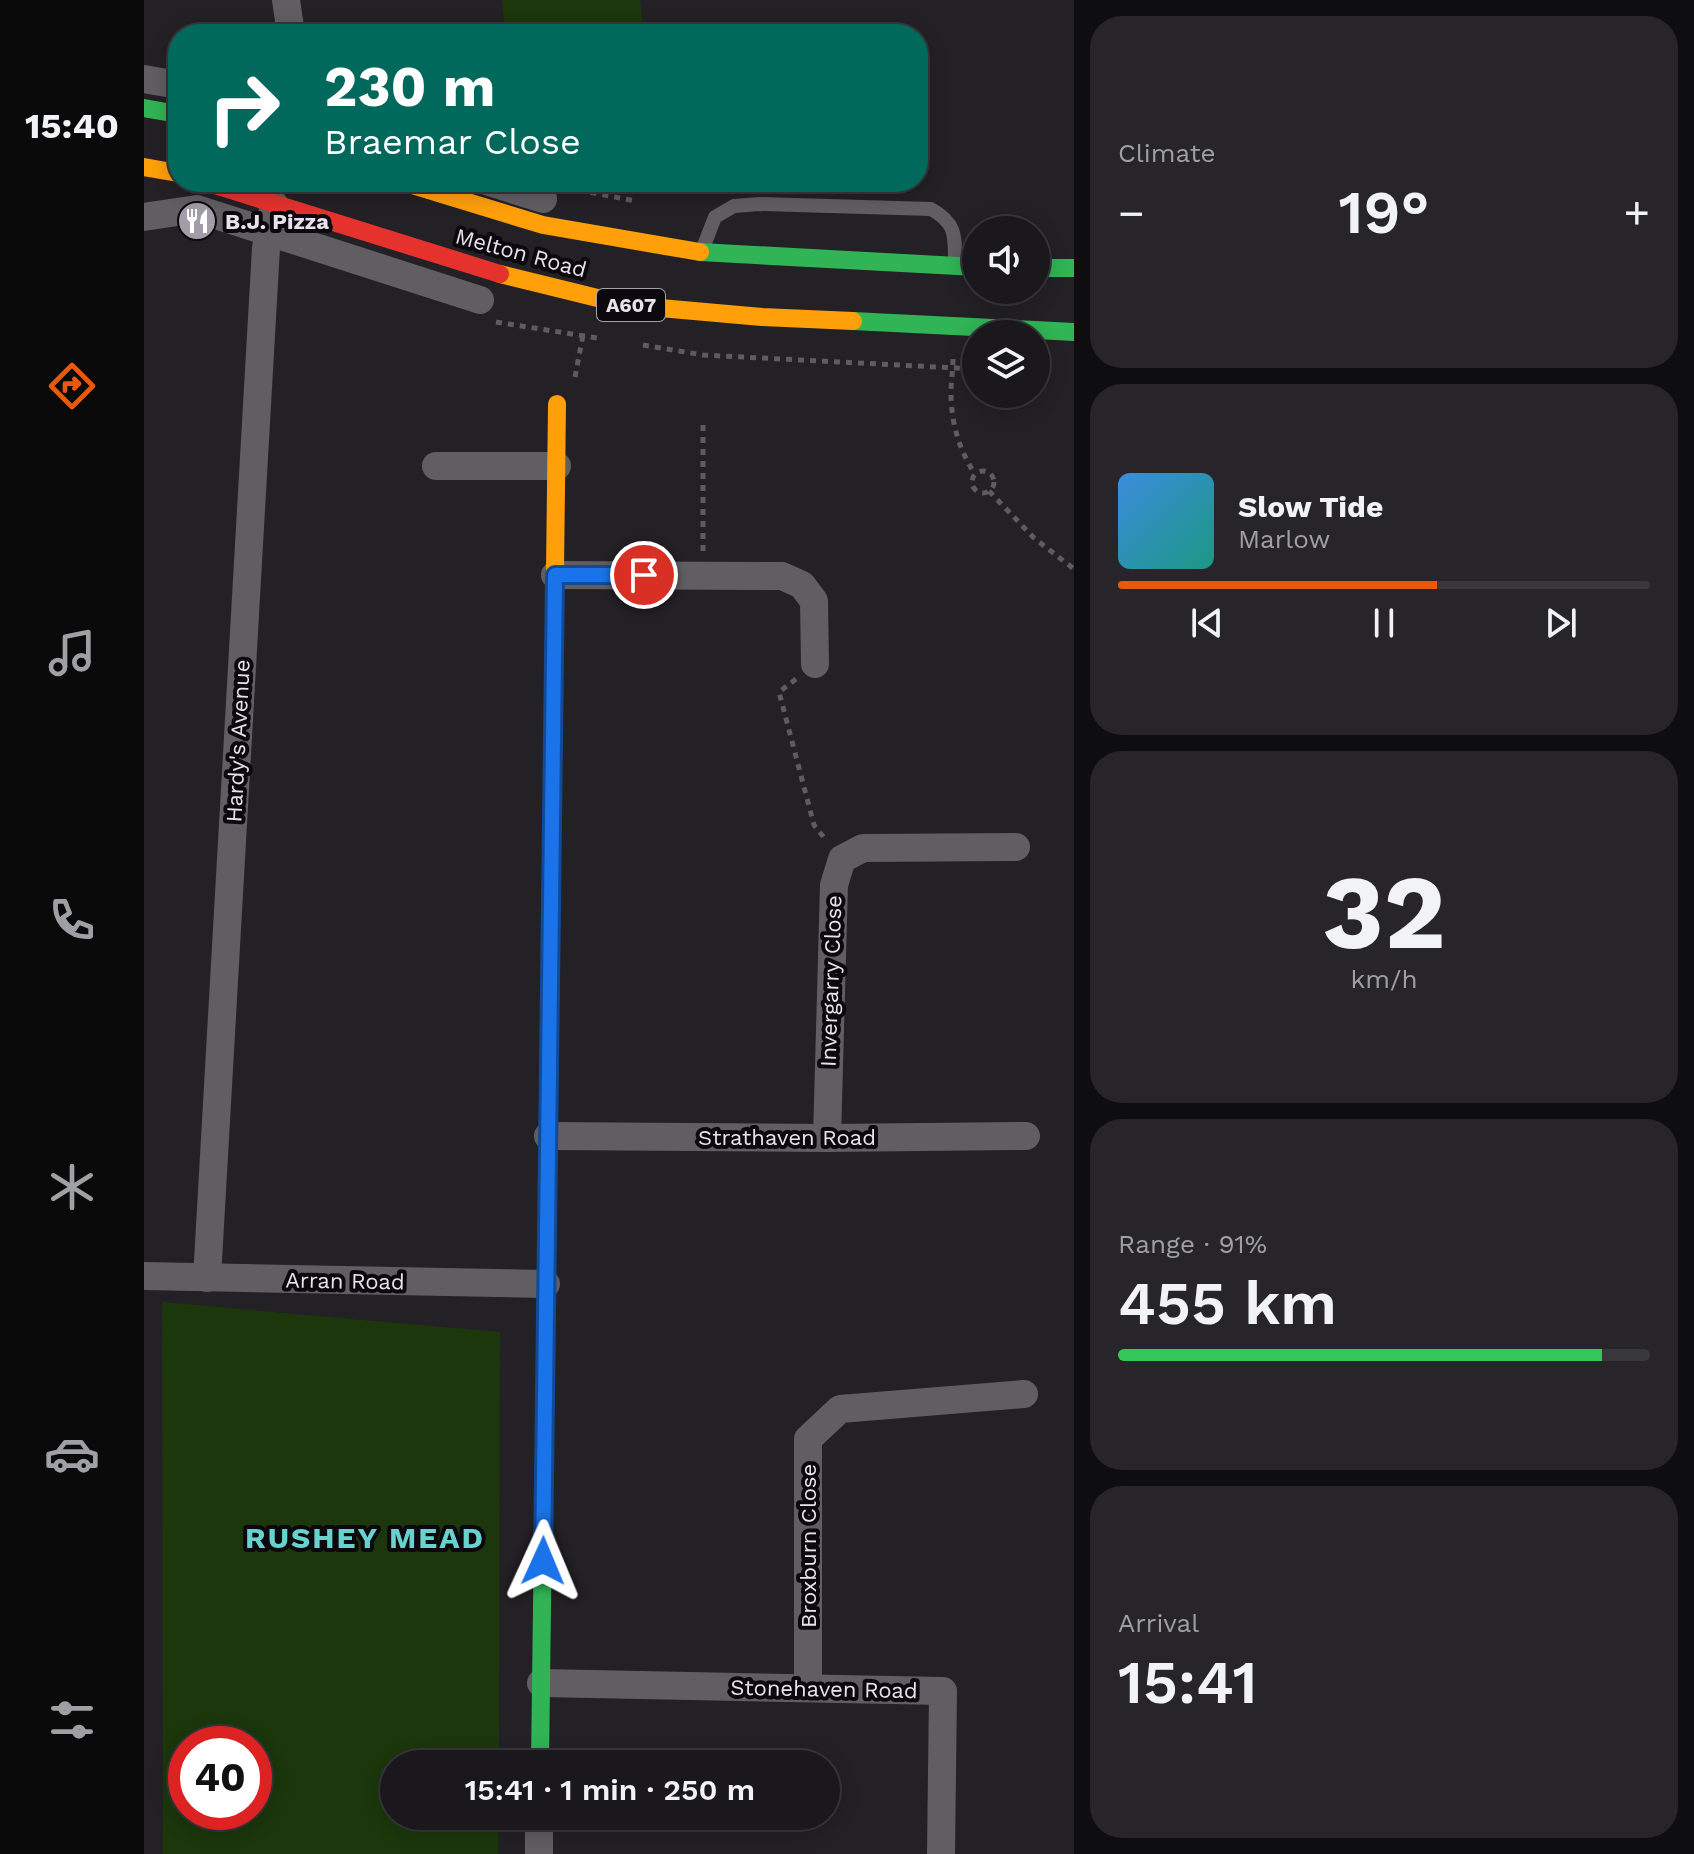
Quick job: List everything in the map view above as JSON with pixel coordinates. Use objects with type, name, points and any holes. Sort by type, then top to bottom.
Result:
[{"type":"main road","points":[[144,108],[168,112]]},
{"type":"main road","points":[[144,167],[168,171]]},
{"type":"main road","name":"Melton Road","points":[[236,192],[515,279],[534,275],[626,305],[762,317],[1074,332]]},
{"type":"main road","name":"Melton Road","points":[[437,192],[542,222],[702,252],[962,267]]},
{"type":"main road","points":[[1050,268],[1074,268]]},
{"type":"main road","points":[[540,1750],[557,404]]},
{"type":"street","points":[[286,0],[290,24]]},
{"type":"street","points":[[144,79],[168,83]]},
{"type":"street","points":[[502,192],[542,222]]},
{"type":"street","name":"Hardy's Avenue","points":[[207,1278],[265,264],[274,204]]},
{"type":"street","points":[[144,217],[197,209],[480,300]]},
{"type":"street","points":[[436,466],[557,466]]},
{"type":"street","points":[[555,575],[782,576],[802,585],[814,601],[815,664]]},
{"type":"street","points":[[842,859],[863,848],[1016,847]]},
{"type":"street","name":"Invergarry Close","points":[[827,1138],[834,885],[842,859]]},
{"type":"street","name":"Strathaven Road","points":[[548,1136],[1026,1136]]},
{"type":"street","name":"Arran Road","points":[[144,1276],[546,1284]]},
{"type":"street","name":"Broxburn Close","points":[[808,1688],[808,1439],[840,1409],[1024,1394]]},
{"type":"street","name":"Stonehaven Road","points":[[541,1683],[943,1691],[941,1854]]},
{"type":"street","points":[[539,1830],[539,1854]]},
{"type":"lane","points":[[702,252],[715,217],[734,206],[931,209],[946,217],[955,236],[955,267]]},
{"type":"path","points":[[557,404],[575,406],[575,375],[586,327]]},
{"type":"path","points":[[962,368],[953,368],[953,419],[961,450],[975,474]]},
{"type":"path","points":[[703,424],[703,575]]},
{"type":"path","points":[[985,471],[991,475],[994,481],[989,491],[982,492],[973,487],[975,474],[985,471]]},
{"type":"path","points":[[989,491],[1034,538],[1074,569]]},
{"type":"path","points":[[815,664],[779,692],[814,825],[842,859]]},
{"type":"green space","points":[[502,0],[640,0],[643,24],[504,24]]},
{"type":"green space","points":[[162,1302],[500,1332],[499,1750],[380,1750],[380,1830],[499,1830],[498,1854],[163,1854]]},
{"type":"traffic: fast","points":[[144,108],[168,112]]},
{"type":"traffic: fast","points":[[700,252],[962,266]]},
{"type":"traffic: fast","points":[[1050,268],[1074,268]]},
{"type":"traffic: fast","points":[[853,321],[1074,332]]},
{"type":"traffic: fast","points":[[540,1750],[551,902]]},
{"type":"traffic: slow","points":[[144,167],[168,171]]},
{"type":"traffic: slow","points":[[435,192],[543,225],[700,252]]},
{"type":"traffic: slow","points":[[500,274],[626,305],[762,317],[853,321]]},
{"type":"traffic: slow","points":[[551,902],[557,404]]},
{"type":"traffic: jam","points":[[237,192],[500,274]]},
{"type":"place","name":"B.J. Pizza","points":[[197,221]]},
{"type":"district","name":"RUSHEY MEAD","points":[[365,1537]]},
{"type":"route","points":[[543,1561],[555,575],[644,575]]}]
